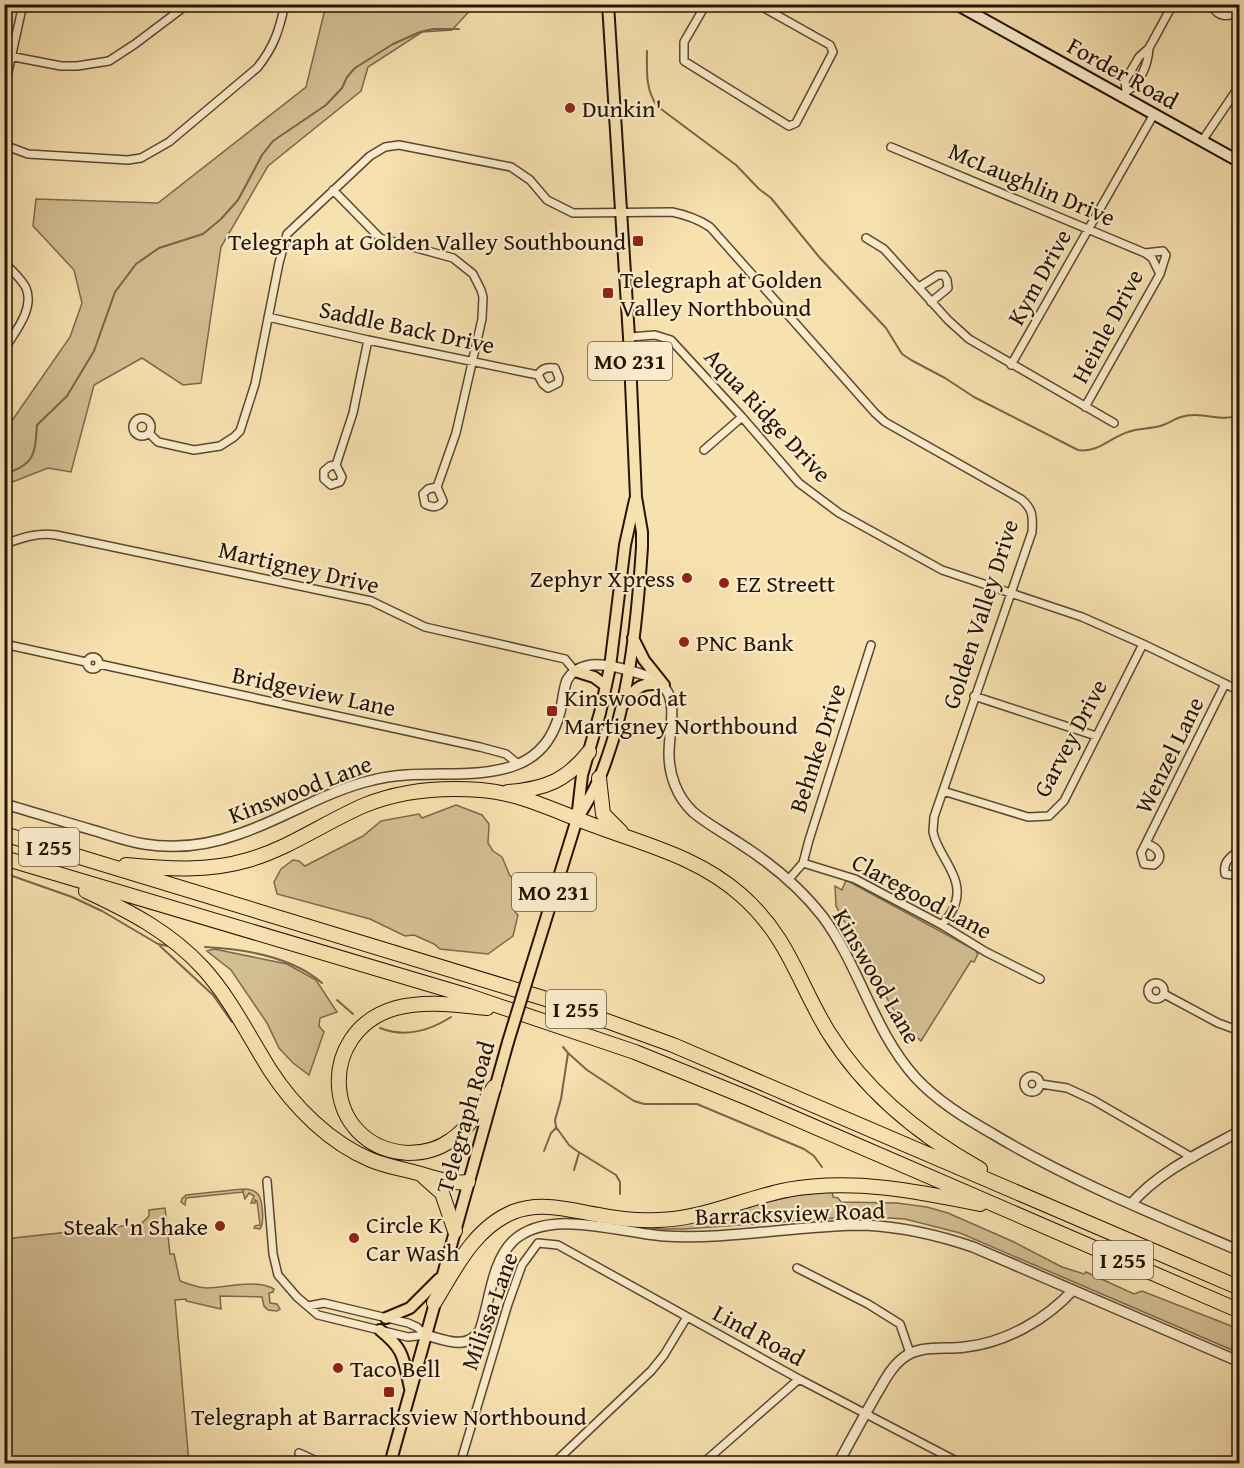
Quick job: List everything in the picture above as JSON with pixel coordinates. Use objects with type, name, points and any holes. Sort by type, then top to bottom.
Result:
[{"type":"highway","points":[[94,861],[171,869],[216,867],[245,861],[268,853],[365,805],[395,796],[438,789],[504,792],[534,789],[553,783],[579,764],[589,752]]},
{"type":"highway","points":[[599,778],[603,814],[624,835]]},
{"type":"highway","points":[[504,792],[659,847],[712,872],[740,894],[765,919],[780,939],[829,1033],[879,1096],[936,1143],[1042,1203]]},
{"type":"highway","name":"I 255","points":[[4,834],[543,998],[607,1020],[673,1045],[1239,1288]]},
{"type":"highway","name":"I 255","points":[[4,858],[513,1010],[674,1066],[1239,1311]]},
{"type":"highway","points":[[43,870],[135,914],[171,939],[202,966],[227,996],[274,1076],[311,1119],[338,1141],[362,1156],[384,1165],[454,1182],[468,1182]]},
{"type":"highway","points":[[494,1087],[468,1125],[450,1141],[424,1152],[401,1152],[376,1144],[356,1128],[342,1103],[338,1076],[342,1058],[354,1035],[366,1023],[390,1010],[431,1003],[513,1010]]},
{"type":"highway","points":[[418,1172],[442,1193],[455,1231]]},
{"type":"highway","points":[[434,1303],[480,1234],[497,1220],[525,1209],[554,1207],[616,1218],[658,1221],[692,1216],[788,1190],[845,1185],[901,1189],[1007,1210]]},
{"type":"main road","name":"Telegraph Road","points":[[577,819],[599,778],[620,709],[633,638],[642,547],[636,497],[629,337],[608,4]]},
{"type":"main road","name":"Forder Road","points":[[956,4],[1124,95],[1239,162]]},
{"type":"main road","name":"Telegraph Road","points":[[390,1464],[494,1087],[577,819],[581,783],[610,667],[625,545],[636,497]]},
{"type":"main road","points":[[633,638],[644,660],[664,685]]},
{"type":"main road","points":[[575,671],[594,677],[606,686]]},
{"type":"main road","points":[[620,709],[639,686],[664,685]]},
{"type":"main road","points":[[386,1318],[410,1308],[442,1277]]},
{"type":"main road","points":[[380,1330],[395,1342],[400,1350],[411,1389]]},
{"type":"street","points":[[4,90],[8,56],[23,4]]},
{"type":"street","points":[[8,56],[61,66],[109,61],[188,4]]},
{"type":"street","points":[[4,146],[28,154],[111,160],[135,159],[153,152],[169,142],[257,68],[279,33],[285,4]]},
{"type":"street","points":[[706,4],[684,42],[684,61],[789,126],[796,123],[833,52],[830,45],[757,4]]},
{"type":"street","points":[[1124,95],[1125,81],[1139,57],[1149,48],[1173,4]]},
{"type":"street","points":[[1204,4],[1214,5],[1215,11],[1223,16],[1232,15],[1237,11],[1236,4]]},
{"type":"street","points":[[1124,95],[1136,86],[1149,60],[1149,48]]},
{"type":"street","points":[[1202,141],[1239,85]]},
{"type":"street","name":"Kym Drive","points":[[1011,365],[1154,114]]},
{"type":"street","name":"Golden Valley Drive","points":[[149,433],[158,442],[194,450],[220,446],[240,431],[251,400],[287,234],[377,151],[399,145],[511,167],[530,180],[547,200],[573,213],[672,212],[686,214],[710,227],[874,413],[885,422],[1021,499],[1031,507],[1032,532],[934,817],[933,831],[951,868],[956,894],[954,907],[942,925]]},
{"type":"street","name":"McLaughlin Drive","points":[[891,147],[1089,228],[1145,253],[1155,263]]},
{"type":"street","points":[[333,190],[380,238],[453,258],[473,274],[483,297],[482,319],[456,434],[437,487]]},
{"type":"street","points":[[866,238],[884,249],[920,287],[931,303],[969,339],[1114,423]]},
{"type":"street","points":[[1145,253],[1163,251],[1166,255],[1160,274]]},
{"type":"street","points":[[4,262],[25,286],[28,296],[28,306],[24,316],[4,350]]},
{"type":"street","name":"Heinle Drive","points":[[1085,407],[1160,274],[1155,263]]},
{"type":"street","points":[[920,287],[938,275],[944,275],[948,288],[931,303]]},
{"type":"street","name":"Saddle Back Drive","points":[[268,317],[538,375]]},
{"type":"street","name":"Aqua Ridge Drive","points":[[629,337],[655,335],[671,340],[799,483],[839,513],[942,570],[1082,617],[1239,691]]},
{"type":"street","points":[[336,465],[353,413],[368,340]]},
{"type":"street","points":[[704,450],[742,417]]},
{"type":"street","name":"Martigney Drive","points":[[4,544],[25,537],[56,535],[371,601],[424,627],[565,659],[575,671]]},
{"type":"street","name":"Bridgeview Lane","points":[[4,644],[86,662],[88,668],[92,670],[96,669],[99,664],[480,747],[506,754],[518,764]]},
{"type":"street","name":"Garvey Drive","points":[[943,791],[1028,818],[1049,816],[1064,801],[1143,644]]},
{"type":"street","name":"Behnke Drive","points":[[803,864],[871,645]]},
{"type":"street","points":[[575,671],[590,665],[610,667],[652,677],[664,685]]},
{"type":"street","name":"Kinswood Lane","points":[[4,804],[144,844],[194,845],[220,840],[241,834],[336,792],[375,779],[412,773],[487,772],[518,764],[532,757],[550,736],[560,712],[568,680],[575,671]]},
{"type":"street","name":"Wenzel Lane","points":[[1147,844],[1225,684]]},
{"type":"street","name":"Kinswood Lane","points":[[664,685],[672,704],[669,764],[680,797],[697,816],[769,862],[808,898],[843,947],[882,1028],[916,1078],[946,1105],[1022,1152],[1068,1176],[1239,1251]]},
{"type":"street","points":[[974,696],[1096,736]]},
{"type":"street","points":[[1239,850],[1239,865]]},
{"type":"street","points":[[1239,850],[1227,860],[1224,869],[1225,874],[1229,876],[1239,876]]},
{"type":"street","points":[[789,879],[803,864]]},
{"type":"street","name":"Claregood Lane","points":[[803,864],[855,879],[942,925],[986,952],[1040,979]]},
{"type":"street","points":[[1164,994],[1218,1023],[1239,1031]]},
{"type":"street","points":[[1041,1084],[1067,1088],[1084,1096],[1193,1158]]},
{"type":"street","points":[[1131,1204],[1147,1187],[1239,1131]]},
{"type":"street","name":"Barracksview Road","points":[[267,1181],[273,1254],[279,1275],[297,1298],[318,1315],[408,1336],[426,1335],[461,1343],[474,1338],[480,1330],[498,1265],[506,1249],[527,1231],[542,1225],[558,1223],[666,1236],[714,1235],[833,1226],[885,1226],[954,1240],[1239,1362]]},
{"type":"street","name":"Lind Road","points":[[538,1243],[558,1245],[798,1379],[962,1464]]},
{"type":"street","name":"Milissa Lane","points":[[460,1464],[515,1284],[522,1265],[538,1243]]},
{"type":"street","points":[[797,1268],[868,1304],[900,1324],[910,1353]]},
{"type":"street","points":[[838,1464],[890,1372],[900,1359],[922,1349],[966,1347],[994,1341],[1043,1316],[1073,1290]]},
{"type":"street","name":"Barracksview Road","points":[[308,1306],[324,1303],[386,1318],[417,1327],[426,1335]]},
{"type":"street","points":[[553,1464],[651,1371],[664,1355],[687,1317]]},
{"type":"street","points":[[702,1464],[798,1379]]},
{"type":"street","points":[[299,1453],[323,1464]]},
{"type":"shaded area","points":[[357,4],[367,7],[385,4],[475,5],[452,30],[422,32],[368,67],[361,91],[268,166],[221,247],[201,383],[183,385],[142,358],[94,385],[71,472],[48,468],[5,485],[5,424],[11,422],[70,337],[82,303],[74,270],[33,226],[36,199],[158,203],[306,87],[326,5]]},
{"type":"shaded area","points":[[456,805],[482,815],[489,824],[488,843],[493,851],[502,857],[510,876],[520,882],[520,891],[514,894],[515,912],[518,915],[513,936],[488,954],[440,949],[414,935],[405,936],[370,919],[277,894],[274,882],[281,869],[293,860],[305,866],[363,836],[381,821],[419,814],[422,818]]},
{"type":"shaded area","points":[[846,880],[975,950],[978,954],[974,962],[971,961],[921,1041],[899,1020],[877,980],[866,950],[842,918],[836,906],[835,886],[842,890]]},
{"type":"shaded area","points":[[214,949],[287,964],[316,980],[337,1012],[320,1018],[319,1026],[324,1032],[309,1075],[279,1048],[267,1023],[231,970],[207,951]]},
{"type":"shaded area","points":[[242,1189],[258,1194],[263,1216],[260,1229],[254,1228],[260,1225],[257,1201],[251,1203],[254,1196],[249,1193],[245,1199],[243,1192],[186,1198],[185,1205],[181,1202],[186,1195]]},
{"type":"shaded area","points":[[832,1191],[833,1197],[838,1198],[841,1202],[897,1203],[927,1207],[948,1213],[1014,1242],[1062,1267],[1084,1274],[1086,1272],[1134,1294],[1142,1291],[1239,1329],[1239,1353],[960,1233],[905,1219],[836,1218],[684,1229],[630,1225]]},
{"type":"shaded area","points":[[165,1208],[170,1254],[174,1254],[180,1281],[205,1288],[242,1284],[267,1286],[274,1289],[269,1293],[270,1303],[277,1304],[280,1309],[268,1310],[264,1306],[262,1297],[220,1296],[221,1309],[186,1301],[186,1299],[175,1300],[189,1463],[5,1463],[5,1239],[141,1224],[149,1216],[149,1210]]},
{"type":"waterway","points":[[4,474],[28,462],[34,451],[37,425],[67,396],[94,351],[115,292],[136,264],[159,248],[203,234],[221,219],[238,200],[262,155],[273,141],[326,105],[342,88],[347,77],[355,68],[393,44],[420,32],[433,29],[459,29]]},
{"type":"waterway","points":[[647,51],[650,93],[657,106],[736,165],[771,198],[820,258],[886,328],[902,354],[911,360],[974,397],[1078,450],[1092,449],[1128,432],[1160,426],[1189,415],[1226,418],[1240,414]]},
{"type":"waterway","points":[[4,873],[72,897],[102,911],[158,944],[168,946]]},
{"type":"waterway","points":[[160,946],[213,995],[232,1022]]},
{"type":"waterway","points":[[205,947],[251,952],[282,960],[310,974],[322,983]]},
{"type":"waterway","points":[[337,1000],[353,1014]]},
{"type":"waterway","points":[[380,1028],[389,1031],[417,1032],[451,1017]]},
{"type":"waterway","points":[[563,1047],[568,1053],[561,1099],[555,1120],[556,1127],[569,1145],[616,1175],[620,1182],[620,1194]]},
{"type":"waterway","points":[[568,1053],[587,1070],[634,1101],[644,1104],[697,1104],[804,1149],[814,1156],[822,1167]]},
{"type":"waterway","points":[[544,1151],[551,1133],[556,1128]]},
{"type":"waterway","points":[[574,1170],[579,1153]]},
{"type":"place","name":"Dunkin'","points":[[570,108]]},
{"type":"place","name":"Telegraph at Golden Valley Southbound","points":[[638,241]]},
{"type":"place","name":"Telegraph at Golden Valley Northbound","points":[[608,293]]},
{"type":"place","name":"Zephyr Xpress","points":[[687,578]]},
{"type":"place","name":"EZ Streett","points":[[724,583]]},
{"type":"place","name":"PNC Bank","points":[[684,642]]},
{"type":"place","name":"Kinswood at Martigney Northbound","points":[[552,711]]},
{"type":"place","name":"Steak 'n Shake","points":[[220,1226]]},
{"type":"place","name":"Circle K Car Wash","points":[[354,1238]]},
{"type":"place","name":"Taco Bell","points":[[338,1368]]},
{"type":"place","name":"Telegraph at Barracksview Northbound","points":[[389,1392]]}]
